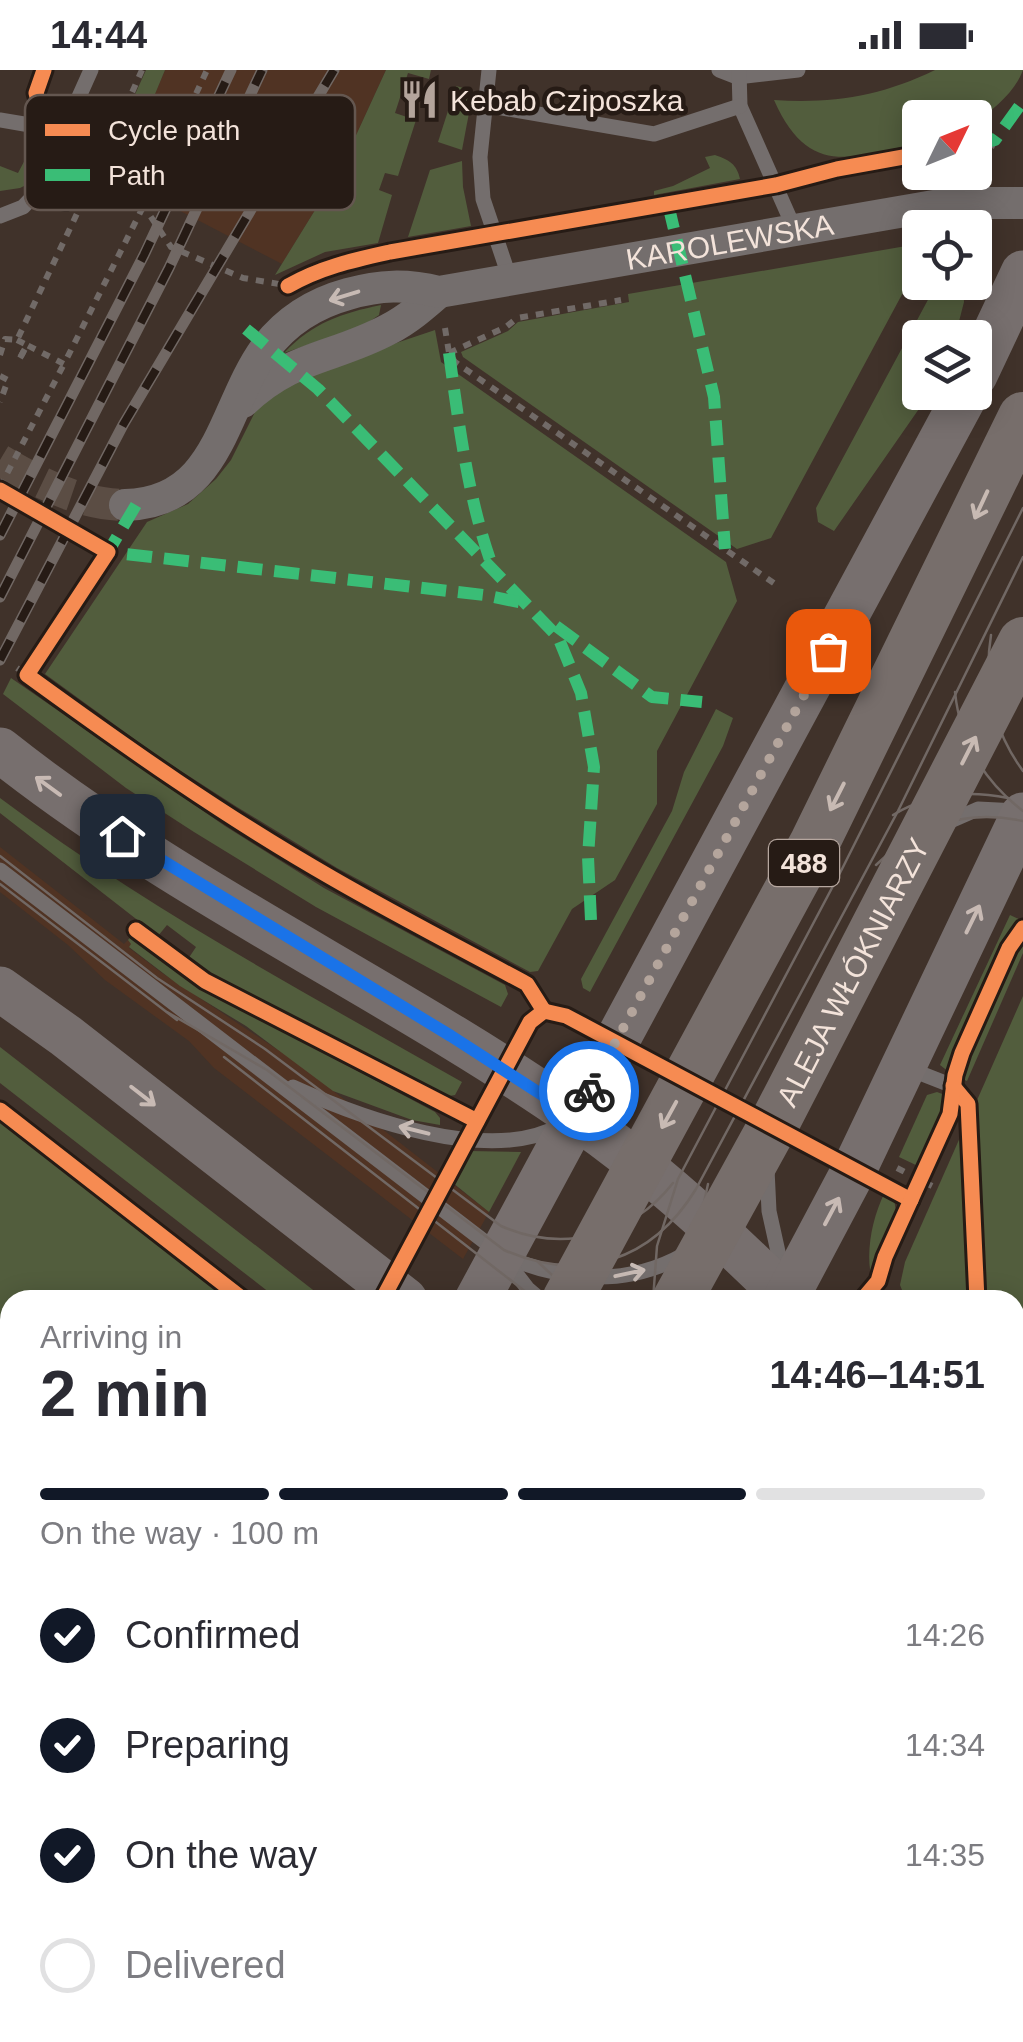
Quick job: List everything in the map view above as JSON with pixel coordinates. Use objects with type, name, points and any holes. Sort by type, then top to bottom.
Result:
[{"type":"main road","points":[[992,339],[1023,273]]},
{"type":"main road","points":[[482,1290],[956,410]]},
{"type":"main road","name":"488","points":[[573,1290],[814,844],[1023,417]]},
{"type":"main road","name":"ALEJA WŁÓKNIARZY","points":[[682,1290],[776,1120],[1023,642]]},
{"type":"main road","points":[[0,750],[99,822],[575,1116],[638,1163],[777,1290]]},
{"type":"main road","points":[[792,1290],[854,1170],[1023,814]]},
{"type":"main road","points":[[0,988],[391,1290]]},
{"type":"street","name":"KAROLEWSKA","points":[[125,505],[175,494],[196,476],[213,454],[266,347],[298,316],[329,300],[382,285],[439,292],[950,203],[1023,203]]},
{"type":"street","name":"KAROLEWSKA","points":[[236,409],[264,382],[289,366],[388,330],[439,292]]},
{"type":"lane","points":[[79,95],[90,70]]},
{"type":"lane","points":[[490,70],[480,157],[484,200],[510,279]]},
{"type":"lane","points":[[718,70],[738,74],[798,70]]},
{"type":"lane","points":[[738,74],[740,106],[795,230]]},
{"type":"lane","points":[[486,105],[654,134],[740,106]]},
{"type":"lane","points":[[0,120],[25,124]]},
{"type":"lane","points":[[0,216],[25,206]]},
{"type":"lane","points":[[0,870],[502,1254],[531,1267],[571,1276],[610,1278],[674,1260],[715,1231],[733,1207],[902,886],[933,835],[966,812],[989,808],[1023,814]]},
{"type":"lane","points":[[903,1067],[953,1086]]},
{"type":"lane","points":[[265,1072],[343,1108],[435,1136],[526,1140],[575,1116]]},
{"type":"lane","points":[[775,1128],[766,1181],[785,1290]]},
{"type":"lane","points":[[502,1254],[529,1290]]},
{"type":"path","points":[[131,95],[142,70]]},
{"type":"path","points":[[195,95],[207,70]]},
{"type":"path","points":[[992,146],[995,140]]},
{"type":"path","points":[[16,340],[79,210]]},
{"type":"path","points":[[0,487],[141,210]]},
{"type":"path","points":[[147,210],[171,246],[243,278],[288,286]]},
{"type":"path","points":[[449,353],[517,318],[621,300]]},
{"type":"path","points":[[445,326],[449,353],[455,362],[778,586]]},
{"type":"path","points":[[0,355],[5,339],[16,340],[64,364]]},
{"type":"path","points":[[20,358],[27,345]]},
{"type":"path","points":[[0,376],[8,380],[0,402]]},
{"type":"path","points":[[17,668],[27,675]]},
{"type":"path","points":[[911,1200],[926,1183],[928,1163]]},
{"type":"path","points":[[892,1165],[926,1183]]},
{"type":"shaded area","points":[[165,70],[386,70],[355,138],[355,95],[154,95]]},
{"type":"shaded area","points":[[178,210],[315,210],[282,264]]},
{"type":"shaded area","points":[[0,847],[124,944],[128,940],[132,943],[129,948],[162,973],[296,1062],[489,1212],[463,1259],[214,1068],[189,1041],[105,980],[68,945],[0,892]]},
{"type":"green space","points":[[146,70],[165,70],[155,95],[135,95]]},
{"type":"green space","points":[[386,70],[431,70],[429,79],[408,73],[395,113],[416,120],[398,176],[385,173],[379,190],[392,195],[378,243],[325,252],[275,275],[315,210],[355,210],[355,138]]},
{"type":"green space","points":[[935,70],[1023,70],[1009,93],[992,109],[992,100],[902,100],[902,147],[853,156],[818,152],[802,142],[774,100],[816,101],[896,86]]},
{"type":"green space","points":[[456,86],[471,90],[472,97],[462,150],[438,142]]},
{"type":"green space","points":[[715,155],[732,163],[740,179],[654,195],[654,191],[710,168],[705,157]]},
{"type":"green space","points":[[25,160],[25,186],[0,191],[0,166],[18,173]]},
{"type":"green space","points":[[462,161],[471,226],[408,237],[430,170]]},
{"type":"green space","points":[[902,247],[902,294],[771,538],[737,549],[461,352],[508,331],[518,322],[629,302],[628,294]]},
{"type":"green space","points":[[928,300],[964,300],[959,320],[917,320]]},
{"type":"green space","points":[[381,305],[379,315],[363,326],[284,353],[305,334],[328,321]]},
{"type":"green space","points":[[435,330],[441,362],[726,562],[737,601],[657,751],[657,804],[615,880],[572,909],[538,971],[530,972],[337,868],[159,757],[45,674],[147,522],[188,504],[216,479],[231,460],[258,406],[292,378]]},
{"type":"green space","points":[[902,348],[902,410],[918,410],[834,531],[818,522],[816,508]]},
{"type":"green space","points":[[11,678],[225,826],[324,888],[505,985],[508,994],[501,1007],[316,907],[126,788],[3,694]]},
{"type":"green space","points":[[716,709],[733,718],[723,746],[590,992],[583,988],[581,979],[672,811],[684,772]]},
{"type":"green space","points":[[0,798],[169,912],[462,1082],[455,1095],[443,1097],[209,973],[188,959],[196,947],[167,925],[158,936],[0,813]]},
{"type":"green space","points":[[1010,915],[1021,920],[1011,931],[949,1072],[940,1065]]},
{"type":"green space","points":[[131,936],[201,988],[435,1112],[440,1125],[412,1120],[333,1091],[129,947]]},
{"type":"green space","points":[[1023,940],[1023,953],[967,1081],[960,1078],[966,1057]]},
{"type":"green space","points":[[1023,996],[1023,1290],[984,1290],[974,1107]]},
{"type":"green space","points":[[0,1047],[313,1290],[266,1290],[0,1083]]},
{"type":"green space","points":[[927,1095],[945,1095],[944,1112],[920,1167],[899,1157]]},
{"type":"green space","points":[[0,1122],[218,1290],[0,1290]]},
{"type":"green space","points":[[962,1133],[969,1290],[902,1290],[905,1262]]},
{"type":"green space","points":[[469,1151],[521,1152],[489,1212],[453,1183]]},
{"type":"green space","points":[[884,1194],[894,1199],[897,1218],[872,1280],[871,1236]]},
{"type":"tunnel","points":[[0,460],[76,497],[125,505]]},
{"type":"tram line","points":[[654,1290],[657,1246],[678,1179],[842,869],[1023,508]]},
{"type":"tram line","points":[[167,1012],[267,1070],[504,1250],[560,1265],[587,1265],[636,1249],[658,1234],[696,1189],[898,811],[1023,557]]},
{"type":"tram line","points":[[991,635],[988,672],[993,707],[1004,740],[1023,771]]},
{"type":"tram line","points":[[955,692],[962,727],[976,759],[997,787],[1023,811]]},
{"type":"tram line","points":[[893,815],[949,795],[1008,798]]},
{"type":"tram line","points":[[876,865],[908,840],[944,824],[982,817],[1023,821]]},
{"type":"tram line","points":[[0,856],[157,978],[265,1049],[501,1226],[548,1238],[594,1235],[637,1216],[673,1183]]},
{"type":"tram line","points":[[0,884],[177,1020]]},
{"type":"tram line","points":[[224,1057],[523,1290]]},
{"type":"tram line","points":[[685,1290],[708,1184]]},
{"type":"tram line","points":[[538,1262],[568,1290]]},
{"type":"railway","points":[[219,95],[231,70]]},
{"type":"railway","points":[[250,95],[262,70]]},
{"type":"railway","points":[[319,95],[334,70]]},
{"type":"railway","points":[[0,535],[165,210]]},
{"type":"railway","points":[[0,597],[196,210]]},
{"type":"railway","points":[[0,660],[123,425],[251,210]]},
{"type":"marked path","points":[[992,141],[1023,101]]},
{"type":"marked path","points":[[668,204],[714,397],[725,549]]},
{"type":"marked path","points":[[246,329],[318,389],[558,637],[581,693],[594,767],[588,857],[591,920]]},
{"type":"marked path","points":[[449,353],[471,489],[493,568]]},
{"type":"marked path","points":[[136,505],[108,552],[484,595],[528,604]]},
{"type":"marked path","points":[[556,626],[652,697],[702,702]]},
{"type":"cycle path","points":[[37,95],[44,70]]},
{"type":"cycle path","points":[[288,286],[325,269],[390,252],[776,185],[902,157]]},
{"type":"cycle path","points":[[0,490],[108,552],[27,675],[253,831],[356,892],[527,984],[544,1011]]},
{"type":"cycle path","points":[[870,1290],[878,1281],[885,1257],[950,1114],[962,1053],[1009,948],[1023,928]]},
{"type":"cycle path","points":[[136,930],[205,981],[477,1121]]},
{"type":"cycle path","points":[[387,1290],[530,1022],[544,1011],[566,1016],[911,1200]]},
{"type":"cycle path","points":[[953,1086],[968,1104],[977,1290]]},
{"type":"cycle path","points":[[0,1110],[231,1290]]},
{"type":"way so far","points":[[589,1091],[828,651]]},
{"type":"place","name":"Kebab Cziposzka","points":[[420,100]]},
{"type":"route","points":[[122,836],[575,1116],[589,1091]]}]
